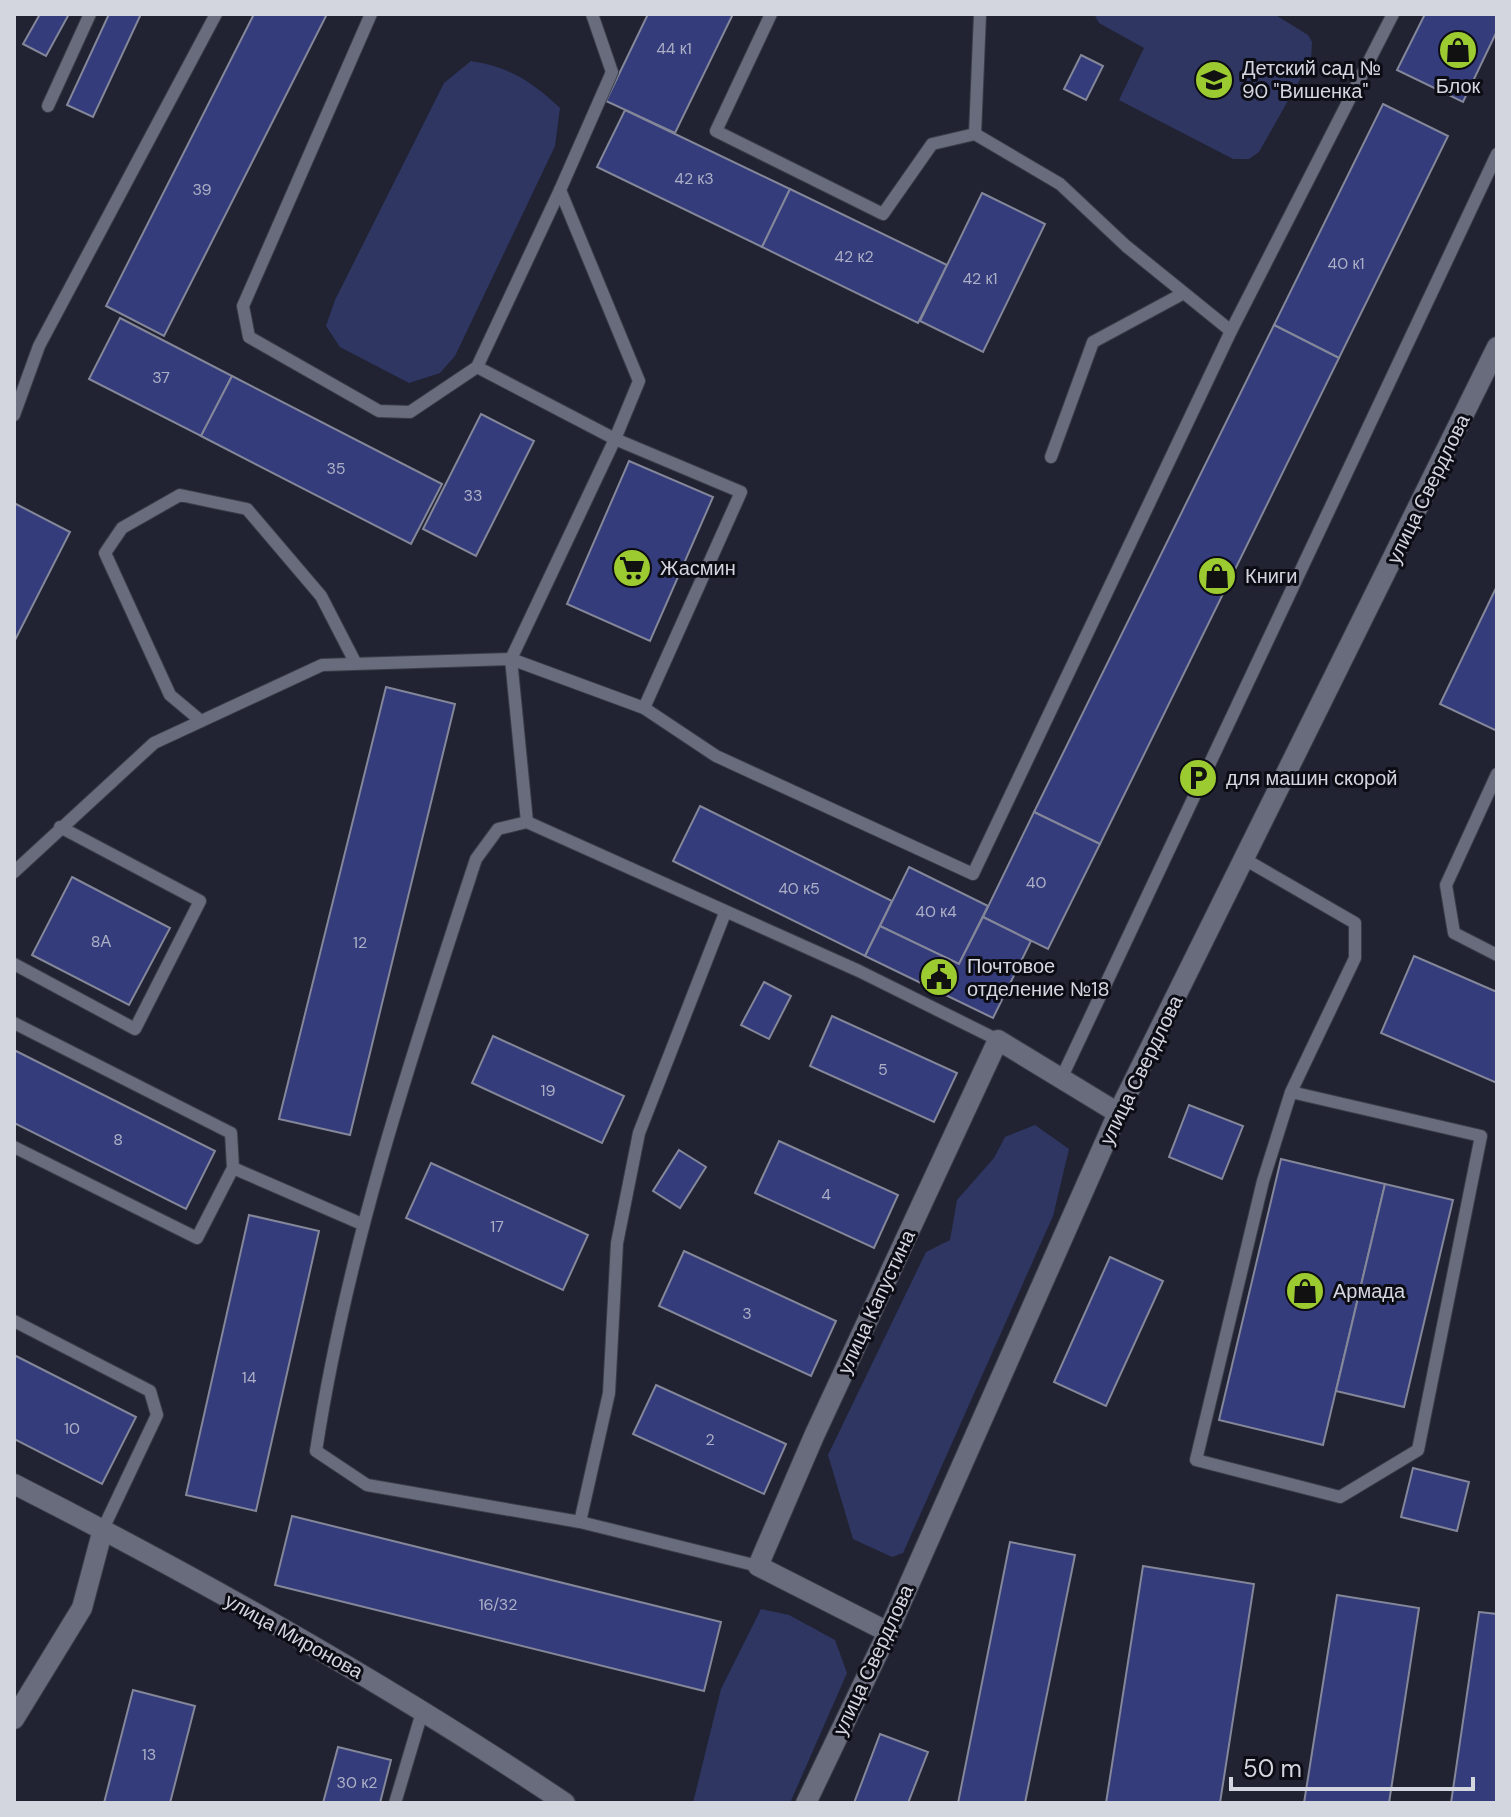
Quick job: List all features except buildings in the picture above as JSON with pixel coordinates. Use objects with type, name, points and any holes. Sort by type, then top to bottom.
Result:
[{"type":"street","name":"улица Свердлова","points":[[806,1803],[888,1632],[1118,1113],[1246,860],[1497,347]]},
{"type":"street","points":[[998,1040],[1118,1113]]},
{"type":"street","name":"улица Капустина","points":[[758,1566],[845,1368],[998,1040]]},
{"type":"street","name":"улица Миронова","points":[[14,1484],[103,1529],[423,1709],[564,1803]]},
{"type":"street","points":[[14,1719],[82,1608],[103,1529]]},
{"type":"street","points":[[758,1566],[888,1632]]},
{"type":"lane","points":[[48,106],[90,14]]},
{"type":"lane","points":[[14,415],[39,346],[216,14]]},
{"type":"lane","points":[[371,14],[243,306],[249,337],[379,411],[410,412],[477,367],[560,190],[612,72],[592,14]]},
{"type":"lane","points":[[771,14],[716,131],[883,214],[932,144],[975,134],[1060,184],[1182,294],[1231,331]]},
{"type":"lane","points":[[975,134],[980,14]]},
{"type":"lane","points":[[14,872],[154,743],[322,665],[511,659],[644,708],[716,756],[973,874],[1231,331],[1393,14]]},
{"type":"lane","points":[[1061,1079],[1497,154]]},
{"type":"lane","points":[[527,822],[511,659],[615,439],[639,381],[560,190]]},
{"type":"lane","points":[[1051,457],[1093,342],[1182,294]]},
{"type":"lane","points":[[477,367],[615,439],[741,492],[644,708]]},
{"type":"lane","points":[[201,721],[170,695],[105,553],[122,528],[180,495],[247,509],[321,596],[355,662]]},
{"type":"lane","points":[[1497,774],[1446,885],[1454,933],[1497,955]]},
{"type":"lane","points":[[758,1566],[580,1522],[367,1485],[316,1451],[326,1389],[362,1224],[476,859],[498,829],[527,822],[859,971],[998,1040]]},
{"type":"lane","points":[[14,964],[135,1029],[200,901],[60,827]]},
{"type":"lane","points":[[1246,860],[1355,923],[1355,958],[1291,1092],[1263,1181],[1196,1460],[1340,1497],[1418,1450],[1481,1136],[1291,1092]]},
{"type":"lane","points":[[580,1522],[609,1393],[617,1243],[639,1133],[725,913]]},
{"type":"lane","points":[[14,1023],[231,1133],[233,1168],[197,1238],[14,1147]]},
{"type":"lane","points":[[233,1168],[362,1224]]},
{"type":"lane","points":[[14,1321],[150,1391],[157,1415],[103,1529]]},
{"type":"lane","points":[[395,1803],[423,1709]]},
{"type":"shaded area","name":"Детский сад № 90 \"Вишенка\"","points":[[1094,14],[1274,14],[1308,35],[1312,42],[1311,60],[1259,152],[1249,159],[1233,159],[1119,100],[1144,48],[1099,23]]},
{"type":"shaded area","points":[[471,61],[520,77],[560,108],[555,146],[455,356],[440,373],[409,383],[340,347],[326,326],[335,300],[444,83]]},
{"type":"shaded area","points":[[1035,1125],[1069,1149],[1053,1216],[903,1553],[892,1557],[853,1539],[828,1455],[926,1252],[950,1240],[957,1200],[994,1158],[1005,1137]]},
{"type":"shaded area","points":[[761,1609],[789,1615],[835,1640],[847,1673],[790,1803],[693,1803],[721,1689]]},
{"type":"place","name":"Блок","points":[[1458,50]]},
{"type":"place","name":"Детский сад № 90 \"Вишенка\"","points":[[1214,80]]},
{"type":"place","name":"Жасмин","points":[[632,568]]},
{"type":"place","name":"Книги","points":[[1217,576]]},
{"type":"place","name":"для машин скорой","points":[[1198,778]]},
{"type":"place","name":"Почтовое отделение №18","points":[[939,977]]},
{"type":"place","name":"Армада","points":[[1305,1291]]}]
